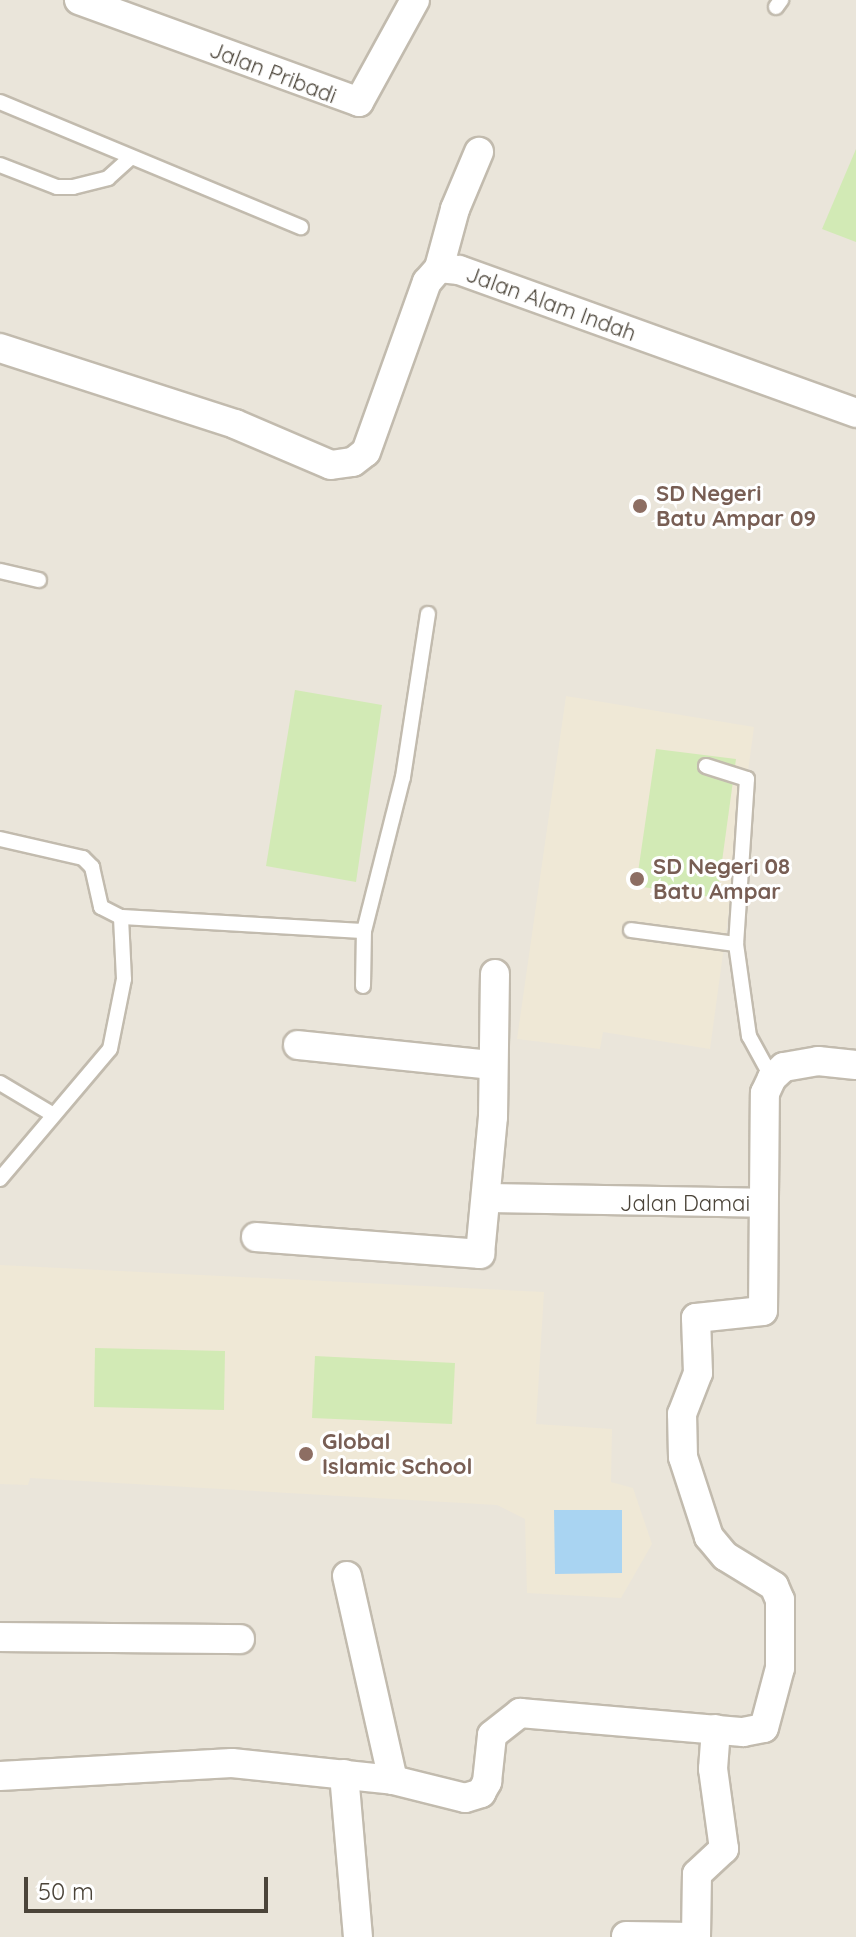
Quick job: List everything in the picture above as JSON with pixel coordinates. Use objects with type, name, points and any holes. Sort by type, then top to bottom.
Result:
[{"type":"street","name":"Jalan Pribadi","points":[[79,0],[359,102],[415,0]]},
{"type":"street","points":[[439,268],[455,209],[479,152]]},
{"type":"street","name":"Jalan Alam Indah","points":[[0,348],[235,424],[331,465],[353,462],[366,452],[427,282],[439,268],[459,270],[856,413]]},
{"type":"street","points":[[256,1237],[474,1255],[484,1249],[489,1198],[495,974]]},
{"type":"street","points":[[298,1045],[491,1065]]},
{"type":"street","points":[[772,1078],[784,1067],[818,1061],[856,1065]]},
{"type":"street","name":"Jalan Damai","points":[[489,1198],[762,1203],[765,1093],[772,1078]]},
{"type":"street","points":[[0,1776],[232,1763],[393,1780],[446,1796],[481,1793],[492,1735],[501,1723],[520,1713],[716,1729],[764,1728],[780,1668],[780,1600],[774,1586],[725,1556],[709,1537],[683,1457],[682,1414],[698,1373],[696,1318],[763,1311],[762,1203]]},
{"type":"street","points":[[347,1576],[393,1780]]},
{"type":"street","points":[[0,1637],[240,1639]]},
{"type":"street","points":[[626,1936],[694,1937],[697,1874],[724,1849],[713,1769],[716,1729]]},
{"type":"street","points":[[344,1774],[358,1937]]},
{"type":"lane","points":[[0,102],[301,227]]},
{"type":"lane","points":[[0,165],[57,187],[73,187],[108,178],[131,157]]},
{"type":"lane","points":[[0,571],[39,580]]},
{"type":"lane","points":[[363,986],[364,931],[403,777],[428,614]]},
{"type":"lane","points":[[706,766],[747,779],[736,944],[749,1036],[772,1078]]},
{"type":"lane","points":[[0,839],[83,858],[92,867],[101,907],[121,917],[364,931]]},
{"type":"lane","points":[[0,1179],[110,1049],[124,979],[121,917]]},
{"type":"lane","points":[[631,930],[736,944]]},
{"type":"lane","points":[[0,1083],[52,1114]]},
{"type":"shaded area","points":[[0,0],[856,0],[856,1937],[0,1937]]},
{"type":"shaded area","name":"SD Negeri 08 Batu Ampar","points":[[566,696],[754,727],[710,1049],[603,1032],[600,1049],[517,1039]]},
{"type":"shaded area","name":"Global Islamic School","points":[[0,1265],[544,1292],[536,1424],[612,1429],[611,1482],[633,1488],[652,1544],[621,1598],[527,1593],[525,1519],[497,1505],[30,1478],[28,1485],[0,1484]]},
{"type":"green space","points":[[856,149],[856,242],[822,229]]},
{"type":"green space","points":[[295,690],[382,705],[356,882],[266,866]]},
{"type":"green space","points":[[656,749],[736,759],[717,898],[636,886]]},
{"type":"green space","points":[[95,1348],[225,1351],[224,1410],[94,1407]]},
{"type":"green space","points":[[315,1356],[455,1363],[452,1424],[312,1418]]},
{"type":"water","points":[[554,1510],[622,1510],[622,1573],[555,1574]]},
{"type":"place","name":"SD Negeri Batu Ampar 09","points":[[640,506]]},
{"type":"place","name":"SD Negeri 08 Batu Ampar","points":[[637,879]]},
{"type":"place","name":"Global Islamic School","points":[[306,1454]]}]
